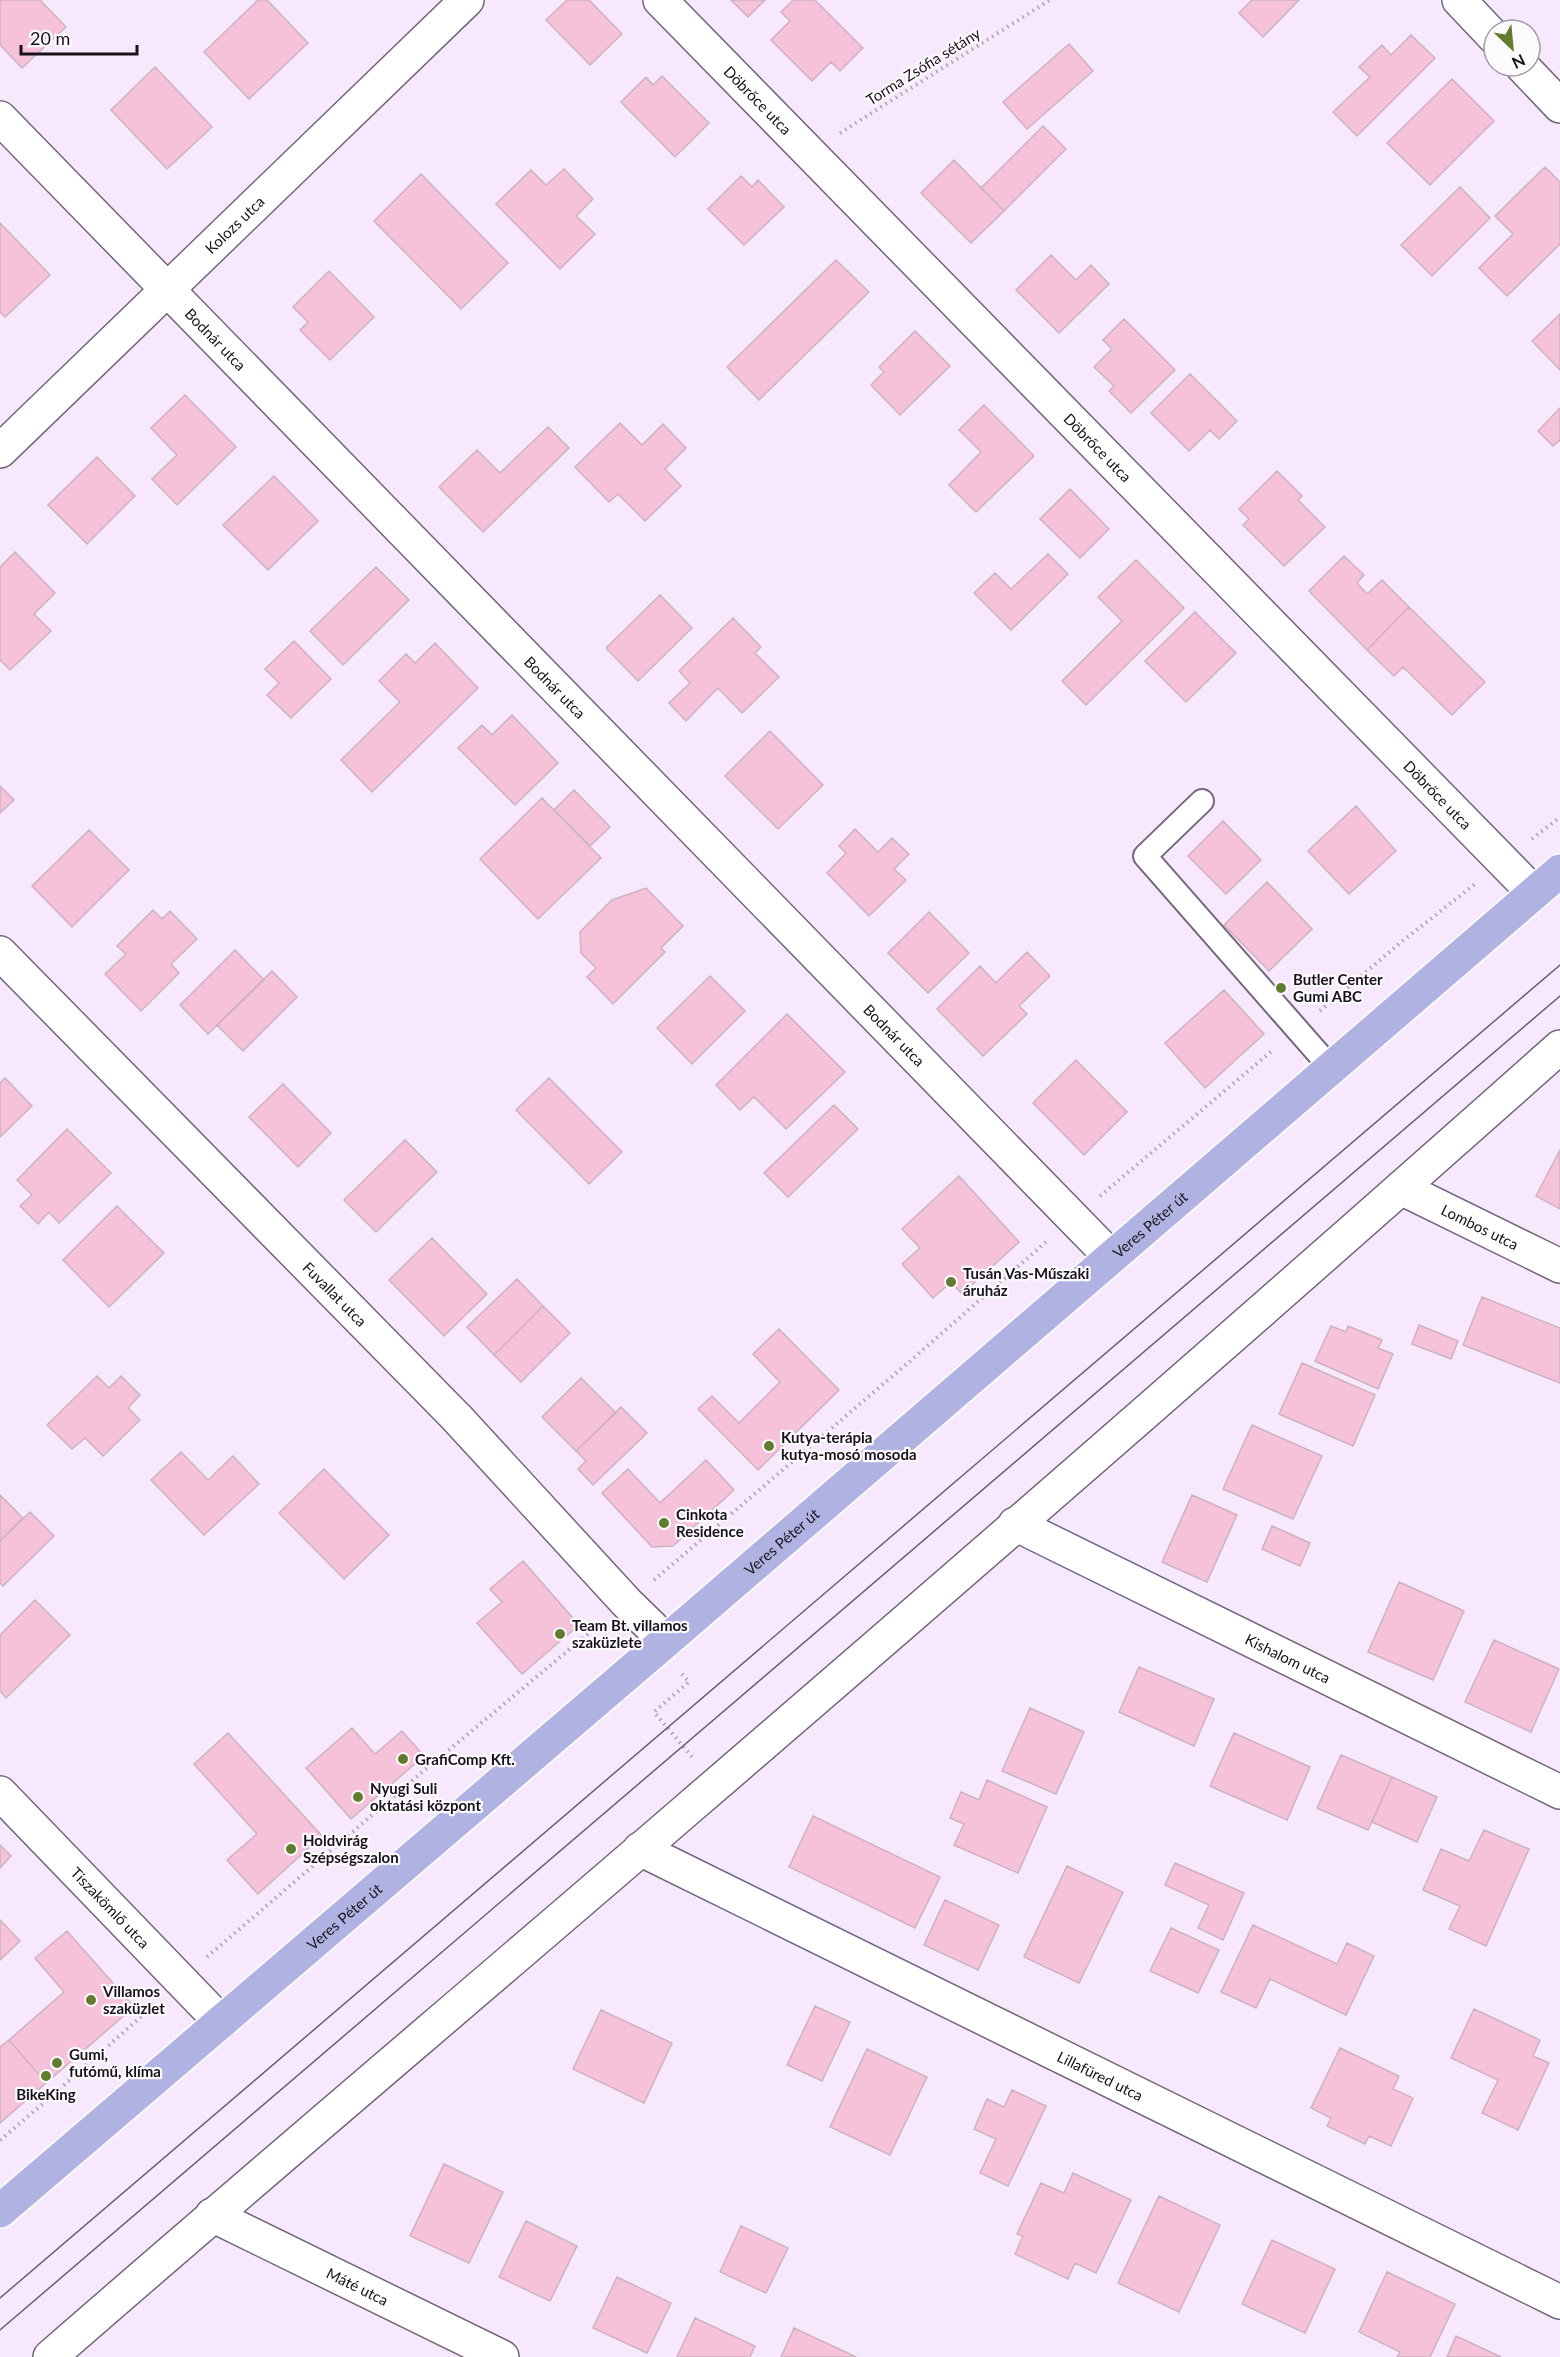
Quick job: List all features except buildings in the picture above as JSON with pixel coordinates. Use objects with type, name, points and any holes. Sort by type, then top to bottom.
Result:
[{"type":"main road","name":"Veres Péter út","points":[[0,2211],[1560,871]]},
{"type":"street","name":"Kolozs utca","points":[[0,451],[467,0]]},
{"type":"street","name":"Döbrőce utca","points":[[660,0],[1534,893]]},
{"type":"street","points":[[1459,0],[1482,24]]},
{"type":"street","points":[[1533,78],[1560,106]]},
{"type":"street","name":"Bodnár utca","points":[[0,118],[1111,1257]]},
{"type":"street","name":"Fuvallat utca","points":[[0,953],[457,1418],[666,1641]]},
{"type":"street","points":[[50,2357],[1016,1524],[1560,1047]]},
{"type":"street","name":"Lombos utca","points":[[1401,1188],[1560,1266]]},
{"type":"street","name":"Kishalom utca","points":[[1016,1524],[1560,1792]]},
{"type":"street","name":"Tiszakömlő utca","points":[[0,1793],[221,2022]]},
{"type":"street","name":"Lillafüred utca","points":[[640,1849],[1560,2302]]},
{"type":"street","name":"Máté utca","points":[[212,2215],[502,2357]]},
{"type":"lane","points":[[1202,801],[1145,856],[1331,1068]]},
{"type":"path","name":"Torma Zsófia sétány","points":[[809,152],[1050,0]]},
{"type":"path","points":[[0,2140],[45,2103],[180,1980],[414,1779],[627,1602],[1074,1218],[1400,943],[1504,862]]},
{"type":"path","points":[[679,1671],[689,1682],[654,1712],[694,1760],[686,1766]]},
{"type":"tram line","points":[[0,2298],[1560,965]]},
{"type":"tram line","points":[[0,2330],[1560,996]]},
{"type":"place","name":"Butler Center Gumi ABC","points":[[1281,988]]},
{"type":"place","name":"Tusán Vas-Műszaki áruház","points":[[951,1282]]},
{"type":"place","name":"Kutya-terápia kutya-mosó mosoda","points":[[769,1446]]},
{"type":"place","name":"Cinkota Residence","points":[[664,1523]]},
{"type":"place","name":"Team Bt. villamos szaküzlete","points":[[560,1634]]},
{"type":"place","name":"GrafiComp Kft.","points":[[403,1759]]},
{"type":"place","name":"Nyugi Suli oktatási központ","points":[[358,1797]]},
{"type":"place","name":"Holdvirág Szépségszalon","points":[[291,1849]]},
{"type":"place","name":"Villamos szaküzlet","points":[[91,2000]]},
{"type":"place","name":"Gumi, futómű, klíma","points":[[57,2063]]},
{"type":"place","name":"BikeKing","points":[[46,2076]]}]
